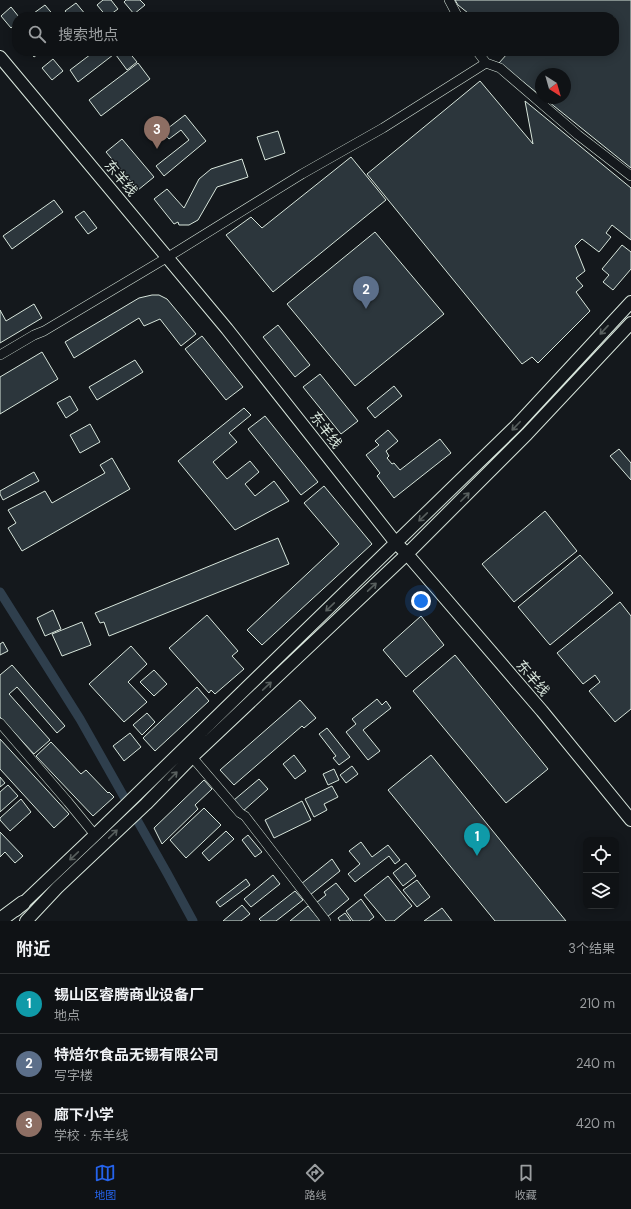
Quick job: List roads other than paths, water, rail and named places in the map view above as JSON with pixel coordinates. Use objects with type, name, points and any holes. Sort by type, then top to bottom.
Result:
[{"type":"highway","points":[[0,920],[23,903]]},
{"type":"main road","name":"东羊线","points":[[0,57],[227,329],[396,543],[542,711],[631,820]]},
{"type":"main road","points":[[5,921],[516,425],[631,302]]},
{"type":"main road","points":[[26,921],[57,888],[146,804],[192,757],[407,554],[527,434],[631,323]]},
{"type":"street","points":[[449,0],[455,12]]},
{"type":"street","points":[[481,56],[486,62],[500,68],[578,135],[631,176]]},
{"type":"street","points":[[0,355],[34,335],[44,331],[168,257],[302,174],[383,128],[486,62]]},
{"type":"street","points":[[0,723],[95,835]]},
{"type":"street","points":[[192,757],[240,813],[245,816],[326,921]]},
{"type":"waterway","points":[[0,592],[80,719],[193,921]]},
{"type":"place","name":"廊下小学","points":[[157,149]]},
{"type":"place","name":"特焙尔食品无锡有限公司","points":[[366,309]]},
{"type":"place","name":"锡山区睿腾商业设备厂","points":[[477,856]]}]
